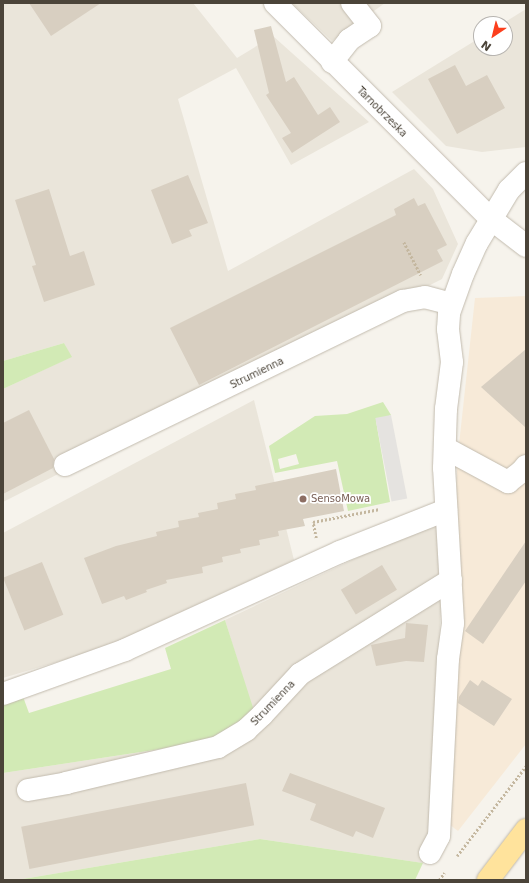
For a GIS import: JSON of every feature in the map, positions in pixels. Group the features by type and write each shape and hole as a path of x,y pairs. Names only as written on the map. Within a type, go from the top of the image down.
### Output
{"main road":[{"path":"488,880 526,830"}],"street":[{"name":"Tarnobrzeska","path":"275,3 332,62 491,219 526,246"},
{"path":"332,62 349,40 370,26 352,3"},
{"path":"430,853 440,836 448,659 453,623 446,510 445,448 446,410 452,362 448,329 451,304 477,244 491,219 509,190 526,173"},
{"name":"Strumienna","path":"65,465 404,301 425,297 451,304"},
{"path":"445,448 508,482 526,466"},
{"path":"3,694 125,650 340,552 446,510"},
{"name":"Strumienna","path":"28,790 66,783 218,748 246,730 300,674 451,580"}],"path":[{"path":"404,242 424,281"},
{"path":"315,534 313,522 381,509"},
{"path":"454,861 526,766"},
{"path":"439,880 445,871"}],"shaded area":[{"path":"3,3 193,3 237,58 273,36 369,122 291,165 236,68 178,99 228,271 414,169 433,189 458,244 442,279 3,502 3,389 71,357 64,343 3,361"},
{"path":"292,3 385,3 332,41"},
{"path":"526,9 526,147 482,152 446,146 392,92 473,42 473,56 513,56 513,17"},
{"path":"526,296 526,744 458,831 450,825 457,463 475,298"},
{"path":"254,400 294,560 101,649 3,678 3,533"},
{"path":"391,415 407,498 392,501 375,418"},
{"path":"437,520 442,578 431,835 423,863 260,839 17,880 3,880 3,773 213,741 255,717 225,620"}],"green space":[{"path":"64,343 72,357 3,389 3,361"},
{"path":"383,402 391,415 376,421 390,502 348,511 337,461 275,473 269,446 315,416 347,414","holes":["296,454 299,464 280,469 278,459"]},
{"path":"225,620 256,717 213,741 3,773 3,699 22,694 29,713 171,669 165,648"},
{"path":"260,839 423,863 415,880 17,880"}],"building":[{"path":"29,3 101,3 51,36"},
{"path":"271,26 286,82 294,77 318,115 330,107 340,122 292,153 282,138 291,133 266,95 269,93 254,30"},
{"path":"455,65 466,86 487,75 505,108 457,134 428,79"},
{"path":"188,175 208,223 189,230 192,236 172,244 151,190"},
{"path":"49,189 70,256 84,251 95,285 44,302 32,266 36,265 15,200"},
{"path":"414,198 418,206 425,203 447,245 437,250 443,261 199,385 170,328 396,215 394,209"},
{"path":"526,349 526,428 481,387"},
{"path":"29,410 54,459 53,468 3,494 3,423"},
{"path":"336,469 344,511 303,519 305,526 278,531 279,536 259,540 260,545 240,549 241,553 222,557 223,562 202,567 203,573 166,580 167,583 146,590 147,592 126,600 124,596 102,604 84,558 116,546 157,536 156,532 179,527 178,521 199,517 198,513 218,509 217,503 236,499 235,494 256,490 255,486"},
{"path":"526,541 526,581 483,644 465,631"},
{"path":"42,562 63,615 24,631 3,578"},
{"path":"382,565 397,590 356,615 341,590"},
{"path":"406,623 428,625 424,662 406,661 376,666 371,645 405,638"},
{"path":"470,680 478,686 482,680 512,699 494,726 458,703 459,697"},
{"path":"290,773 385,808 373,838 356,831 353,837 310,820 316,804 282,791"},
{"path":"246,783 254,825 29,869 21,827"}],"place":[{"name":"SensoMowa","path":"303,499"}]}
